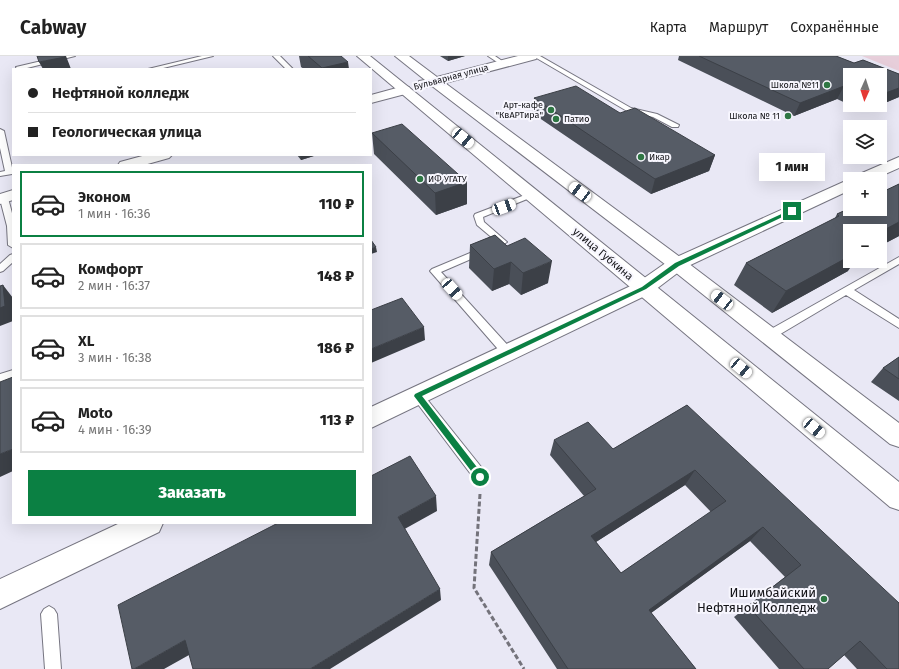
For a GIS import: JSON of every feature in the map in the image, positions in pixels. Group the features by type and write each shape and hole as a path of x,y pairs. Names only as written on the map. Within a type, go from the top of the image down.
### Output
{"main road":[{"name":"улица Губкина","path":"363,56 899,498"},
{"path":"401,56 677,264 899,437"},
{"name":"Бульварная улица","path":"372,99 532,56"},
{"path":"130,164 160,156"},
{"path":"877,172 899,162"},
{"path":"372,418 644,288 677,264 843,187"},
{"path":"0,594 147,524"}],"lane":[{"path":"20,68 72,56"},
{"path":"178,56 183,62"},
{"path":"156,68 210,56"},
{"path":"276,56 289,68"},
{"path":"490,56 502,63"},
{"path":"536,56 629,110 655,115 675,124"},
{"path":"0,131 9,172 0,174"},
{"path":"508,353 435,271 502,242 480,223 478,216 533,195"},
{"path":"6,197 12,236"},
{"path":"0,269 12,258"},
{"path":"768,336 899,260"},
{"path":"846,290 899,324"},
{"path":"0,379 12,374"},
{"path":"418,396 480,477"},
{"path":"49,614 53,669"}],"path":[{"path":"480,477 474,588 524,669"}],"shaded area":[{"path":"862,56 899,56 899,71"}],"building":[{"path":"37,56 64,56 65,57 39,62"},
{"path":"308,56 341,56 348,62 322,68"},
{"path":"699,56 836,56 854,63 863,60 884,68 843,68 843,86 800,103"},
{"path":"887,69 899,74 899,88 887,92"},
{"path":"576,86 620,113 635,108 715,155 655,179 534,98"},
{"path":"402,124 467,182 435,193 372,133"},
{"path":"899,184 899,222 887,228 887,224 843,224 843,260 786,291 746,263 839,216 837,214 843,211 843,216 887,216 887,190"},
{"path":"495,235 507,246 525,238 552,261 523,273 511,262 494,269 470,245"},
{"path":"372,241 376,247 372,249"},
{"path":"3,285 5,306 0,308 0,286"},
{"path":"402,298 424,327 372,349 372,310"},
{"path":"899,357 899,379 883,368"},
{"path":"12,377 12,449 0,454 0,382"},
{"path":"687,405 899,603 899,669 887,669 860,641 828,669 804,669 748,606 801,565 763,527 649,610 696,669 568,669 491,552 596,489 554,440 588,422 613,449","holes":["695,470 726,501 621,573 591,536"]},
{"path":"410,456 436,496 398,517 440,589 310,669 193,669 185,640 132,669 118,605 276,524 372,524 372,475"}],"place":[{"name":"Школа №11","path":"827,85"},
{"name":"Арт-кафе \"КвАРТира\"","path":"551,110"},
{"name":"Школа № 11","path":"788,116"},
{"name":"Патио","path":"556,119"},
{"name":"Икар","path":"641,157"},
{"name":"ИФ УГАТУ","path":"420,179"},
{"name":"Ишимбайский Нефтяной Колледж","path":"824,599"}],"route":[{"path":"480,477 418,396 644,288 677,264 792,211"}]}
